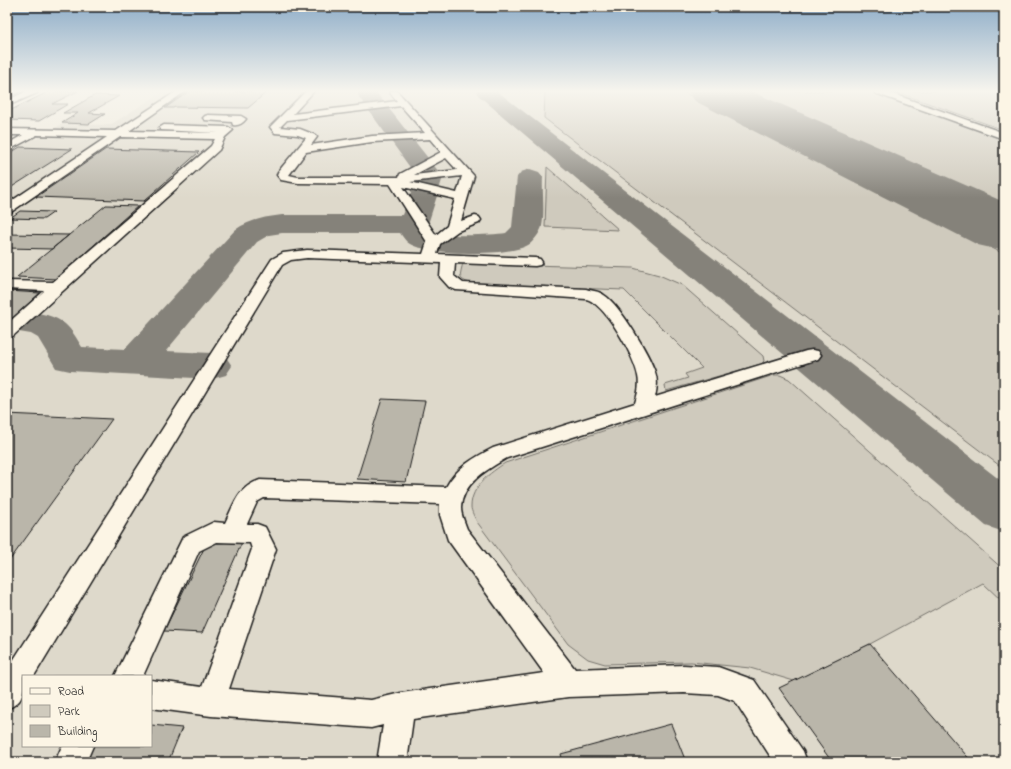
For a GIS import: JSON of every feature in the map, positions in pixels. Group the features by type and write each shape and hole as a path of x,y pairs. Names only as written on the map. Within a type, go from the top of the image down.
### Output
{"street":[{"path":"7,127 31,127 37,131"},
{"path":"7,209 129,127"},
{"path":"160,131 166,127"},
{"path":"7,333 57,286 215,148 225,133 232,127"},
{"path":"275,127 278,131 300,132 312,137 284,172 283,175 285,178 298,180 393,182 464,172"},
{"path":"372,139 393,127"},
{"path":"424,127 468,176 453,228"},
{"path":"978,127 1004,136"},
{"path":"7,148 37,131"},
{"path":"7,132 37,131 118,134 160,131 225,133"},
{"path":"302,149 372,139 432,136"},
{"path":"393,182 448,153"},
{"path":"393,182 462,198"},
{"path":"393,182 434,242 447,277 454,284 461,287 586,294 599,298 609,308 638,353 647,372 648,390 643,407"},
{"path":"434,242 453,228 475,220"},
{"path":"7,695 277,262 282,258 296,254 535,262"},
{"path":"7,285 57,286"},
{"path":"568,683 456,533 450,510 453,496 463,479 479,464 500,453 812,355"},
{"path":"231,533 249,496 260,489 453,496"},
{"path":"129,675 191,544 214,532 257,534 264,549 211,702"},
{"path":"152,694 211,702 371,714 401,707 568,683 684,679 718,681 744,690 792,762"},
{"path":"392,762 401,707"},
{"path":"70,762 78,747"}],"shaded area":[{"path":"57,127 995,127 1004,130 1004,762 7,762 7,135 15,135 12,137 36,139"}],"green space":[{"path":"556,127 752,127 1004,254 1004,469"},
{"path":"827,127 973,127 1004,138 1004,206"},
{"path":"995,127 1004,127 1004,130"},
{"path":"547,167 619,230 545,227"},
{"path":"463,263 633,268 659,275 682,285 763,356 764,361 761,364 666,391 665,385 688,378 685,374 702,368 624,290 474,284 462,280 461,272"},
{"path":"774,375 780,375 789,379 1004,570 1004,603 983,583 870,644 794,681 750,668 691,662 605,664 588,659 568,644 477,522 471,507 474,493 478,486 493,471 505,463"}],"building":[{"path":"20,147 72,149 7,190 7,155"},
{"path":"106,149 199,152 144,201 36,197"},
{"path":"106,205 138,206 56,279 17,277"},
{"path":"20,211 54,212 44,219 10,218"},
{"path":"7,234 69,235 52,249 7,248"},
{"path":"7,291 40,293 7,323"},
{"path":"382,399 425,401 406,482 357,479"},
{"path":"7,414 112,419 7,564"},
{"path":"209,538 243,540 202,633 164,631"},
{"path":"870,644 972,762 832,762 779,688"},
{"path":"671,724 686,762 563,762 561,754"},
{"path":"152,725 182,728 168,762 79,762 86,747 152,747"}],"taxiway":[{"path":"392,127 430,177 413,224"},
{"path":"529,127 1004,511"},
{"path":"413,224 415,233 422,239 441,243 485,244 517,239 522,235 527,227 530,177"},
{"path":"135,362 246,236 255,230 282,224 413,224"},
{"path":"18,322 39,325 51,330 70,359 135,362"},
{"path":"135,362 212,366"}],"runway":[{"path":"788,127 1004,229"}]}
